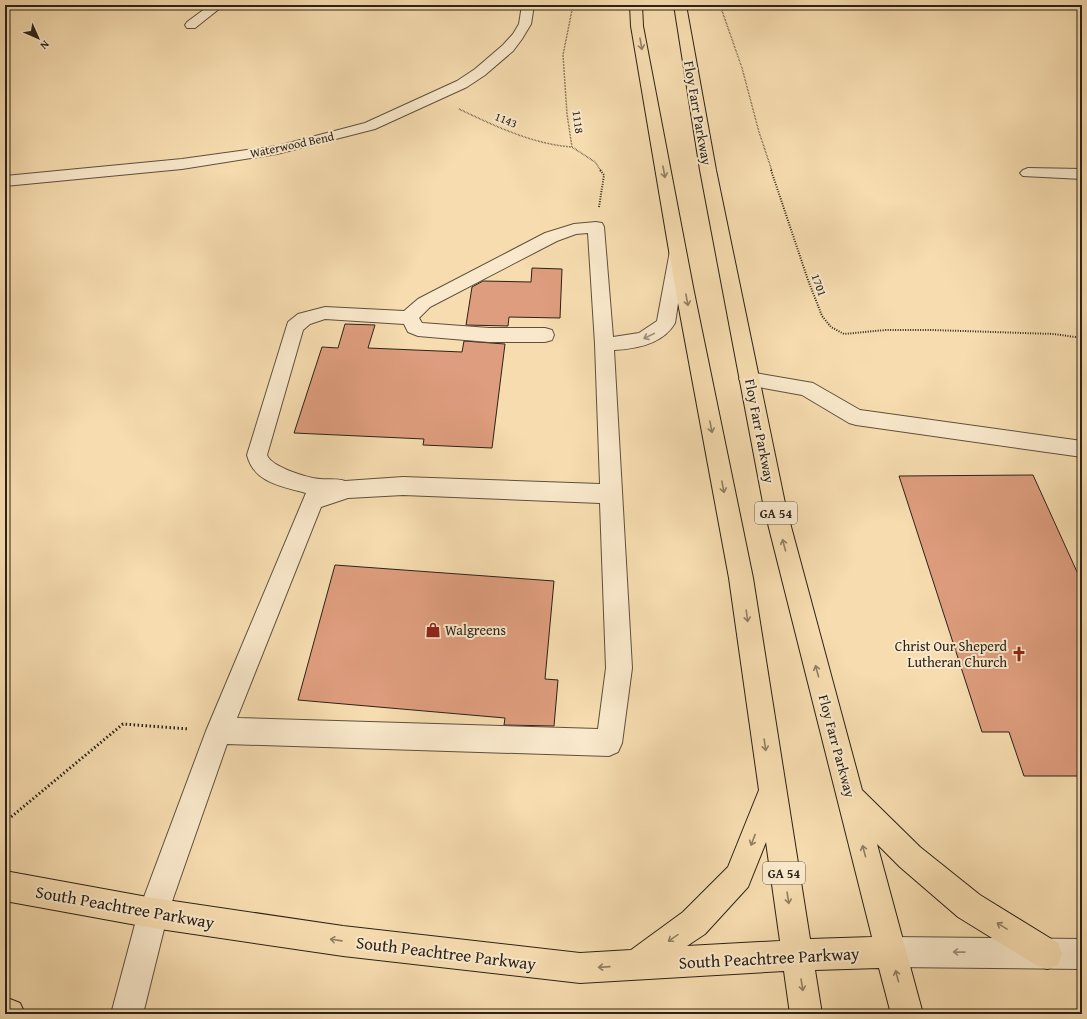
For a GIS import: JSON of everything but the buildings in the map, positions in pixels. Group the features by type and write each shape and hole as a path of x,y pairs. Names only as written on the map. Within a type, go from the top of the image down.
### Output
{"main road":[{"name":"GA 54","path":"636,5 637,26 678,251 741,578 806,1014"},
{"name":"Floy Farr Parkway","path":"680,5 708,170 775,508 907,1014"},
{"path":"635,965 694,923 738,877 772,790"},
{"path":"850,797 910,857 969,906 1048,954"},
{"name":"South Peachtree Parkway","path":"5,886 153,913 343,940 580,968 797,955 891,952"}],"street":[{"path":"191,25 218,5"},
{"name":"Waterwood Bend","path":"5,180 182,164 277,150 370,126 462,84 480,72 508,48 525,24 528,5"},
{"path":"1028,173 1082,174"},
{"path":"220,731 609,743 620,668 604,344 596,227 574,229 551,238 424,303 413,312 410,318"},
{"path":"604,344 646,339 659,331 666,323 678,251"},
{"path":"410,318 325,313 304,319 295,327 257,455 258,460 266,470 272,474 295,482 318,488 403,486 612,494"},
{"path":"410,318 415,327 418,329 488,335 545,335"},
{"path":"749,379 806,388 856,417 1082,449"},
{"path":"127,1014 153,913 220,731 313,500 348,488"},
{"path":"891,952 1082,954"}],"path":[{"name":"1118","path":"573,5 563,55 567,114 572,147 595,162 604,175 596,227"},
{"name":"1701","path":"720,5 742,68 759,132 808,280 822,316 831,326 844,334 885,330 932,330 1054,334 1082,338"},
{"name":"1143","path":"439,95 459,108 504,130 559,147 572,147"},
{"path":"5,822 123,724 220,731"}],"place":[{"name":"Walgreens","path":"433,630"},
{"name":"Christ Our Sheperd Lutheran Church","path":"1019,654"}]}
